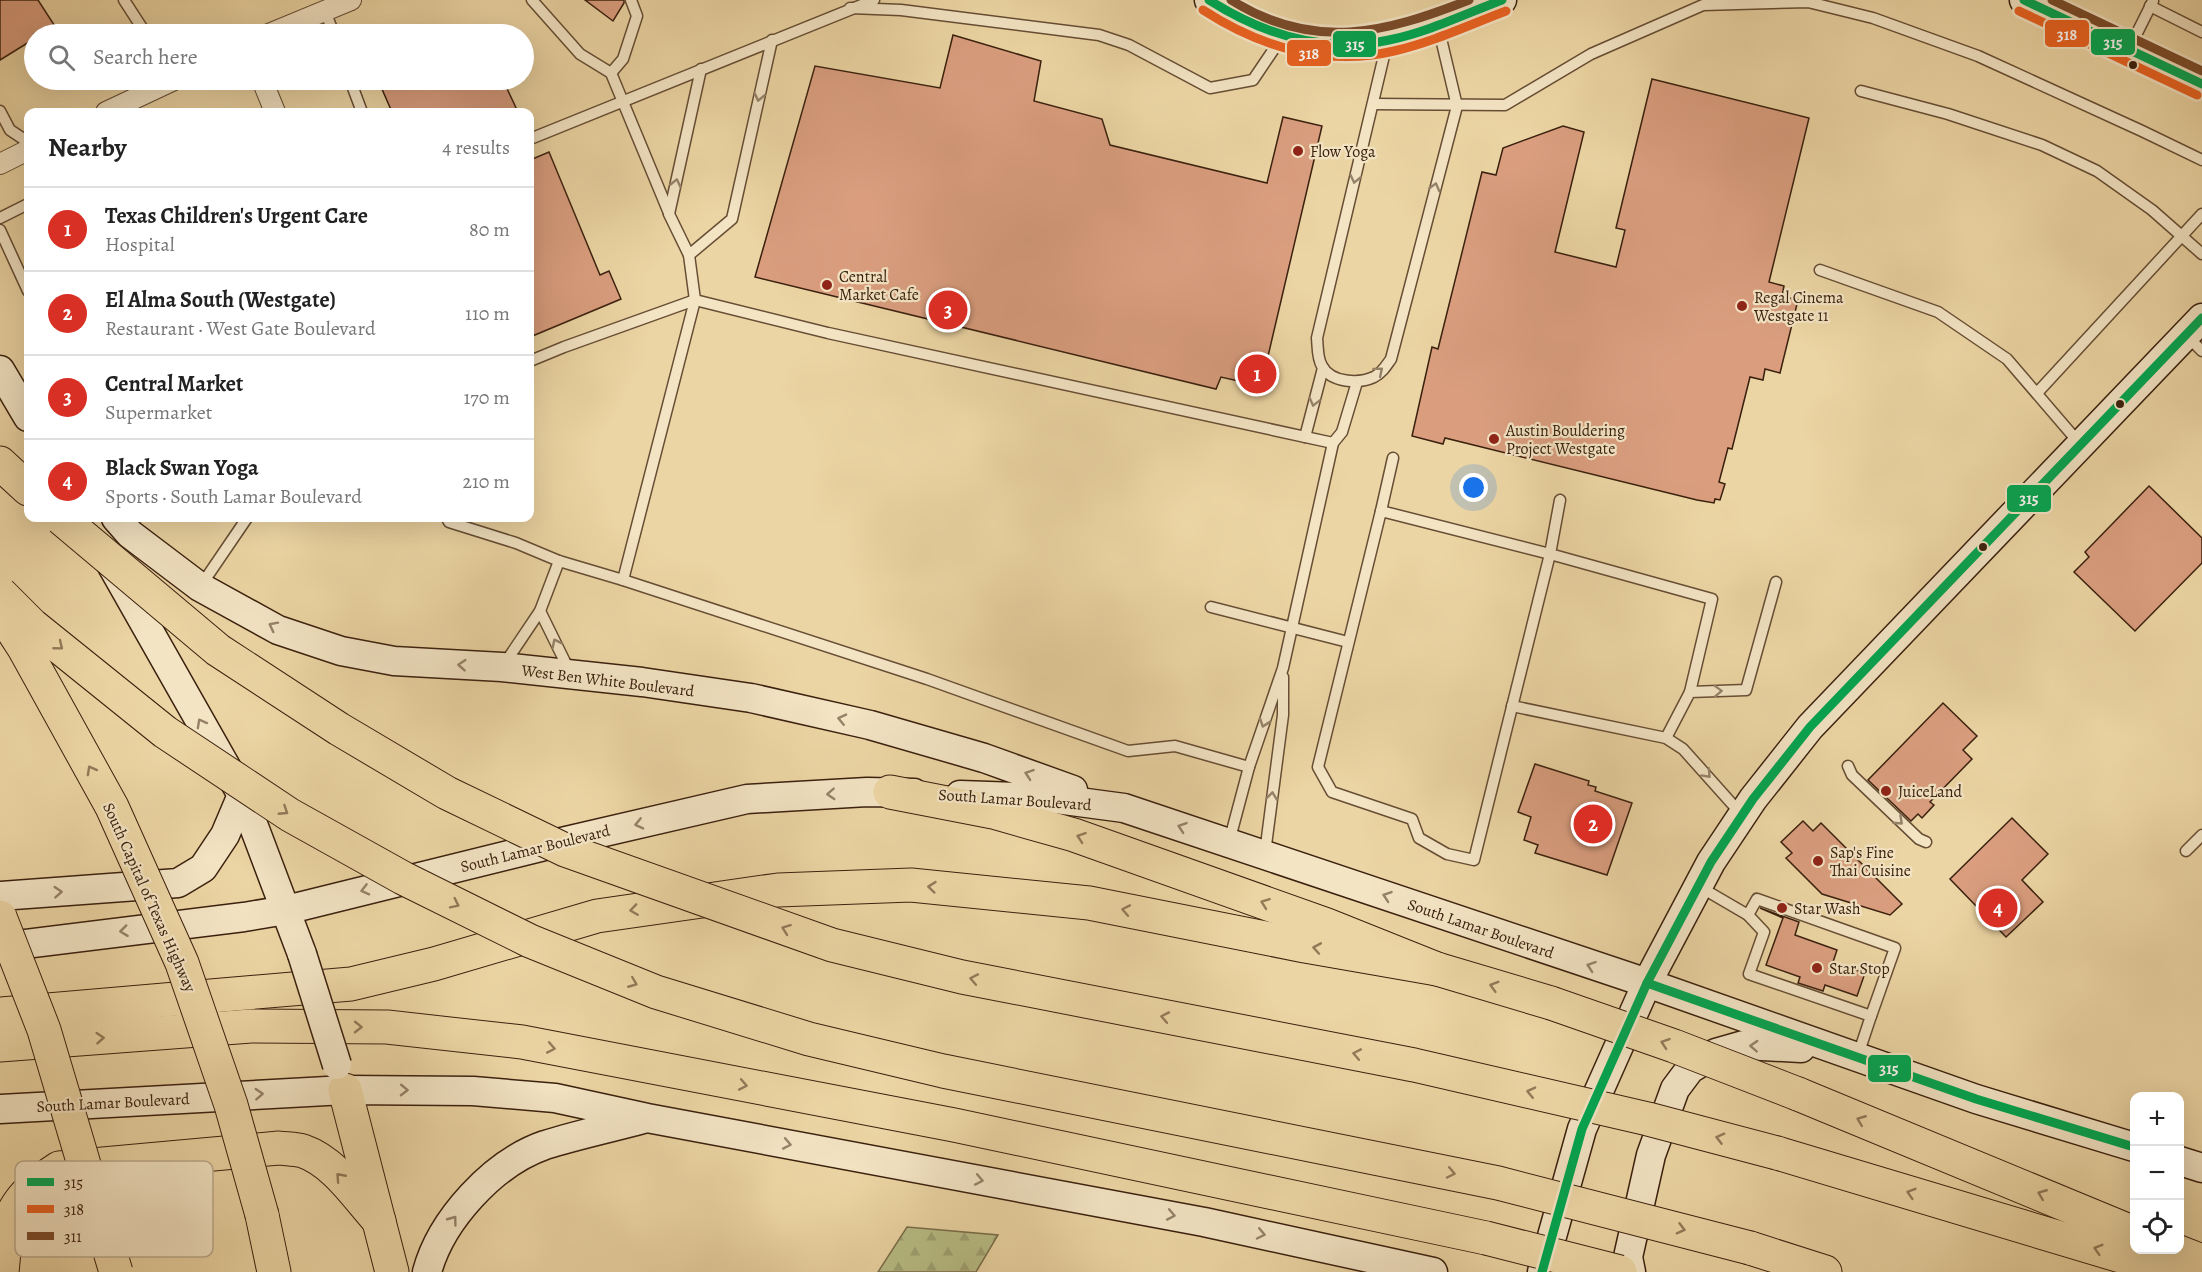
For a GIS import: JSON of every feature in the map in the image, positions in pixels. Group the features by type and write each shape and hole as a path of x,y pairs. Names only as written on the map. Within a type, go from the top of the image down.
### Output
{"highway":[{"path":"0,463 24,485"},
{"path":"66,522 218,650 339,729 447,793 565,850 832,945 962,977 1414,1065 1648,1119 1777,1153 2174,1272"},
{"path":"0,593 32,625 165,732 290,815 403,878 530,941 656,992 809,1039 931,1068 1498,1183 1750,1248 1825,1272"},
{"name":"South Capital of Texas Highway","path":"0,610 24,648 112,807 182,963 231,1106 262,1215 274,1272"},
{"path":"890,792 993,812 1074,835 1327,925 1437,969 1551,1003 1674,1046 1798,1094 2130,1231"},
{"path":"0,1014 351,984 434,964 597,916 778,890 911,885 1089,903 1305,946 1437,969"},
{"path":"0,917 44,1030 83,1161"},
{"path":"0,1045 251,1026 387,1027 522,1042 954,1125 1486,1238 1620,1272"},
{"path":"341,1077 392,1272"},
{"path":"136,1161 279,1148 303,1151 333,1170 379,1221"},
{"path":"1,1270 10,1220 15,1212"},
{"path":"2184,1254 2202,1261"},
{"path":"112,1257 116,1272"}],"main road":[{"path":"1209,0 1243,21 1282,36 1325,44 1346,45 1388,40 1502,0"},
{"path":"2024,0 2202,84"},
{"path":"1542,1272 1582,1129 1647,983 1698,885 1742,815 1810,727 2081,444 2197,335"},
{"path":"0,370 24,410"},
{"path":"87,522 242,795 302,954 341,1077"},
{"name":"West Ben White Boulevard","path":"120,522 130,534 200,587 278,630 341,651 394,661 502,667 751,698 870,725 984,758 1124,808"},
{"name":"South Lamar Boulevard","path":"0,947 286,910 556,843 747,799 890,792 1049,798 1124,808 1647,983 1976,1099 2131,1146"},
{"path":"0,896 178,883 203,868 225,835 242,795"},
{"path":"1631,1272 1628,1257 1651,1155 1675,1089 1690,1069 1716,1053 1744,1045 1845,1054"},
{"name":"South Lamar Boulevard","path":"0,1109 341,1077 555,1098 647,1118 1204,1222 1433,1272"},
{"path":"427,1272 431,1258 445,1230 462,1208 490,1179 515,1160 543,1146 647,1118"},
{"path":"2184,1162 2202,1168"}],"street":[{"path":"293,24 351,0"},
{"path":"114,108 153,90"},
{"path":"266,90 273,108"},
{"path":"0,164 24,152"}],"lane":[{"path":"124,0 140,24"},
{"path":"532,0 580,54 611,73 669,214 689,255 695,300 623,580"},
{"path":"611,73 623,58 637,16 631,0"},
{"path":"534,137 874,0"},
{"path":"1373,104 1505,105 1591,54 1703,5 1808,2 1873,18 1978,56 2142,130 2202,160"},
{"path":"2129,49 2152,3 2202,32"},
{"path":"850,8 901,10 1099,35 1129,45 1210,88 1253,80 1282,36"},
{"path":"325,11 330,24"},
{"path":"1388,40 1317,338 1318,354 1323,368 1335,378 1358,382 1383,371 1390,359 1456,106 1437,24"},
{"path":"689,255 732,219 772,40"},
{"path":"669,214 701,69"},
{"path":"354,90 360,108"},
{"path":"1861,91 1948,114 2042,146 2097,171 2152,210 2202,254"},
{"path":"0,111 10,130 24,139"},
{"path":"0,218 24,206"},
{"path":"2037,393 2202,214"},
{"path":"0,230 24,282"},
{"path":"1820,270 1938,312 2007,359 2081,444"},
{"path":"534,359 564,346 695,300 828,333 1333,443"},
{"path":"1305,437 1323,368"},
{"path":"1229,843 1249,767 1283,668 1333,443 1342,432 1358,382"},
{"path":"1393,458 1318,767 1332,792 1412,819 1419,838 1447,854 1474,860 1550,554 1560,500"},
{"path":"1381,511 1550,554 1712,599 1690,692 1666,738"},
{"path":"200,587 244,522"},
{"path":"454,522 516,543 559,561 927,679 1128,752 1174,746 1249,767"},
{"path":"502,667 540,611 559,561"},
{"path":"1690,692 1746,690 1776,582"},
{"path":"1211,607 1348,642"},
{"path":"540,611 572,675"},
{"path":"1265,854 1283,715 1283,668"},
{"path":"1512,706 1666,738 1683,749 1742,815"},
{"path":"1848,766 1851,775 1919,839 1926,842"},
{"path":"2186,851 2202,835"},
{"path":"1698,885 1748,915 1764,932 1749,974 1871,1016"},
{"path":"1748,915 1757,898 1895,948 1871,1016 1845,1054"}],"green space":[{"path":"907,1227 998,1235 976,1272 878,1272"}],"building":[{"path":"0,0 38,0 54,24 24,24 24,45 0,60"},
{"path":"585,0 624,0 624,3 613,21"},
{"path":"953,35 1041,61 1034,101 1102,119 1110,145 1267,183 1283,117 1322,126 1261,386 1221,377 1216,389 755,277 815,66 940,88"},
{"path":"1652,79 1809,118 1769,282 1784,286 1782,296 1798,300 1780,373 1765,369 1763,380 1750,377 1732,449 1728,448 1719,482 1725,484 1720,500 1715,499 1714,503 1697,500 1445,438 1443,444 1412,436 1432,347 1438,349 1482,172 1496,175 1503,148 1563,126 1584,132 1555,252 1616,267 1625,230 1616,228"},
{"path":"382,90 508,90 516,108 390,108"},
{"path":"549,152 600,275 609,271 621,299 534,335 534,158"},
{"path":"2149,486 2202,538 2202,563 2135,631 2074,572 2089,557 2085,552"},
{"path":"1943,703 1977,736 1963,750 1972,759 1930,802 1934,805 1922,818 1918,814 1911,821 1868,780"},
{"path":"1535,764 1589,781 1588,785 1596,787 1595,791 1632,803 1607,875 1535,853 1538,845 1524,840 1531,817 1518,812"},
{"path":"2012,818 2048,854 2022,880 2043,902 2006,937 1950,879"},
{"path":"1803,821 1813,831 1821,823 1902,904 1890,915 1822,894 1786,858 1792,853 1781,842"},
{"path":"1760,908 1799,922 1795,935 1837,950 1833,962 1865,973 1857,996 1825,985 1823,991 1798,983 1800,977 1766,965 1783,918"}],"transit line":[{"name":"315","path":"1209,0 1273,32 1318,43 1341,45 1365,44 1404,37 1502,0"},
{"name":"311","path":"1231,0 1262,16 1291,27 1321,32 1350,32 1379,28 1438,12 1469,0"},
{"name":"315","path":"2024,0 2202,84"},
{"name":"311","path":"2052,0 2202,71"},
{"name":"318","path":"1203,10 1247,34 1271,43 1319,55 1343,57 1394,51 1437,38 1506,11"},
{"name":"318","path":"2019,11 2197,95"},
{"name":"315","path":"1542,1272 1582,1129 1647,983 1711,862 1753,799 1810,727 2202,318"},
{"name":"315","path":"1647,983 1976,1099 2131,1146"}],"place":[{"name":"Flow Yoga","path":"1298,151"},
{"name":"Central Market Cafe","path":"827,285"},
{"name":"Regal Cinema Westgate 11","path":"1742,306"},
{"name":"Central Market","path":"948,310"},
{"name":"Texas Children's Urgent Care","path":"1257,374"},
{"name":"Austin Bouldering Project Westgate","path":"1494,439"},
{"name":"JuiceLand","path":"1886,791"},
{"name":"El Alma South (Westgate)","path":"1593,824"},
{"name":"Sap's Fine Thai Cuisine","path":"1818,861"},
{"name":"Star Wash","path":"1782,908"},
{"name":"Black Swan Yoga","path":"1998,908"},
{"name":"Star Stop","path":"1817,968"}]}
